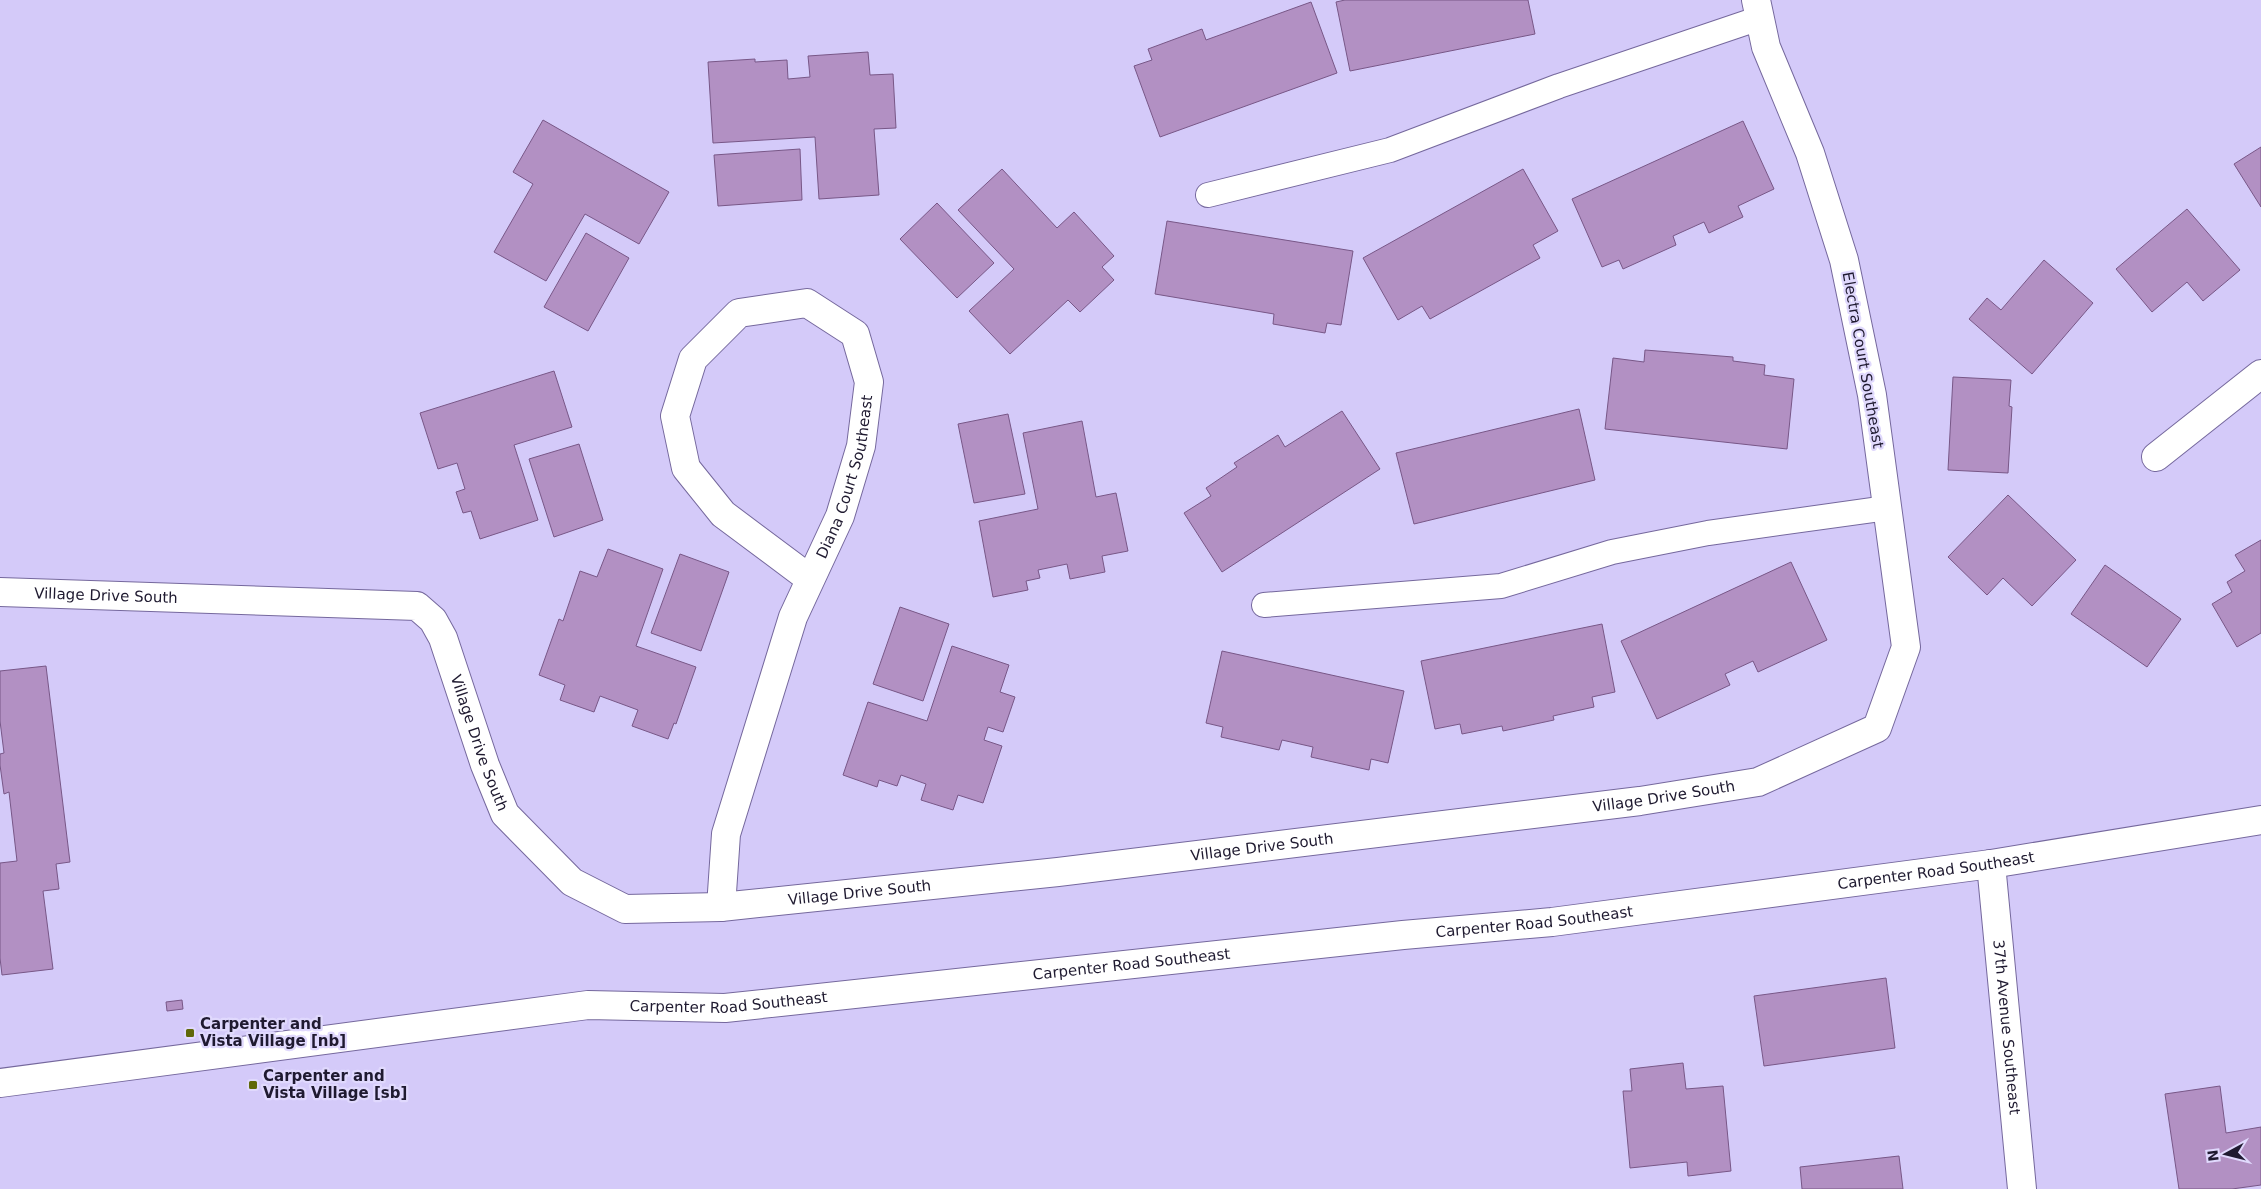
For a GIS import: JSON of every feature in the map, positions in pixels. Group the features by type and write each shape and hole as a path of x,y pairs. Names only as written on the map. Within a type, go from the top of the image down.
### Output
{"street":[{"name":"Electra Court Southeast","path":"1758,9 1766,47 1810,153 1844,260 1872,395 1906,647 1876,728"},
{"name":"Diana Court Southeast","path":"721,908 726,834 793,618 840,516 861,446 869,382 855,334 807,304 739,313 692,359 675,416 686,468 723,514 810,579"},
{"path":"2156,456 2261,374"},
{"name":"Village Drive South","path":"0,592 417,606 433,620 443,638 485,766 505,814 572,882 625,908 721,908 1058,872 1640,801 1758,782 1876,728"},
{"name":"Carpenter Road Southeast","path":"0,1083 588,1005 725,1008 1403,935 1552,922 1992,864 2261,820"},
{"name":"37th Avenue Southeast","path":"1992,864 2022,1189"}],"lane":[{"path":"1208,195 1390,150 1758,9"},
{"path":"1264,605 1501,586 1612,552 1699,535 1887,508"}],"building":[{"path":"1345,0 1528,0 1535,34 1350,71 1336,2"},
{"path":"1311,2 1337,73 1160,137 1134,66 1152,60 1148,49 1202,29 1206,40"},
{"path":"868,52 870,75 893,74 896,128 874,129 879,195 819,199 815,137 713,143 708,62 755,59 755,62 787,60 788,79 810,77 808,56"},
{"path":"543,120 669,192 639,244 585,214 546,281 494,252 533,184 513,172"},
{"path":"1743,121 1774,189 1738,206 1743,217 1709,233 1704,222 1673,236 1676,245 1623,269 1619,260 1602,267 1572,199"},
{"path":"2261,147 2261,207 2234,164"},
{"path":"800,149 802,200 718,206 714,155"},
{"path":"1002,169 1057,228 1074,212 1114,256 1102,267 1114,280 1080,312 1068,300 1010,354 969,311 1014,269 958,210"},
{"path":"1523,169 1558,231 1533,245 1540,258 1430,319 1422,306 1398,320 1363,258"},
{"path":"937,203 994,263 957,298 900,239"},
{"path":"2187,209 2240,270 2203,301 2187,282 2152,312 2116,269"},
{"path":"1167,221 1353,251 1341,325 1327,323 1325,333 1273,324 1274,314 1155,294"},
{"path":"586,233 629,258 588,331 544,307"},
{"path":"2044,260 2093,303 2032,374 1969,319 1987,298 2001,310"},
{"path":"1645,350 1733,357 1733,361 1765,365 1764,375 1794,379 1787,449 1605,429 1613,358 1644,362"},
{"path":"554,371 572,427 514,445 538,520 480,539 471,511 463,513 456,492 465,489 457,463 438,469 420,413"},
{"path":"1953,377 2011,380 2009,406 2012,407 2008,473 1948,470"},
{"path":"1579,409 1595,480 1414,524 1396,453"},
{"path":"1342,411 1380,469 1222,572 1184,513 1211,496 1206,488 1237,467 1234,463 1278,435 1285,447"},
{"path":"1008,414 1025,494 974,503 958,424"},
{"path":"1082,421 1096,497 1116,493 1128,551 1102,556 1105,572 1070,579 1067,564 1038,570 1040,578 1026,581 1028,590 993,597 979,521 1038,509 1023,433"},
{"path":"579,444 603,520 554,537 529,459"},
{"path":"2008,495 2076,560 2032,606 2003,578 1987,595 1948,557"},
{"path":"2261,540 2261,633 2237,647 2212,604 2232,592 2227,582 2245,571 2235,555"},
{"path":"608,549 663,569 636,646 696,667 676,724 674,723 668,739 632,726 638,710 600,696 594,712 560,700 565,685 539,675 559,619 563,621 580,571 597,577"},
{"path":"680,554 729,572 701,651 651,633"},
{"path":"1791,562 1827,640 1758,672 1753,661 1725,674 1730,685 1657,719 1621,641"},
{"path":"2105,565 2181,619 2147,667 2071,614"},
{"path":"900,607 949,624 923,701 873,684"},
{"path":"1602,624 1615,692 1592,697 1594,707 1553,716 1554,720 1503,731 1502,726 1462,734 1460,724 1435,729 1421,661"},
{"path":"952,646 1009,665 1000,692 1015,697 1003,732 988,727 984,740 1002,746 983,803 958,795 953,810 921,800 926,784 901,775 897,786 879,780 877,787 843,775 868,702 927,721"},
{"path":"1222,651 1404,691 1388,763 1371,759 1369,770 1311,757 1313,747 1282,740 1279,750 1221,737 1223,727 1206,723"},
{"path":"46,666 70,862 56,864 59,889 43,891 53,969 2,975 0,958 0,863 17,861 9,792 4,794 0,765 0,754 4,753 0,721 0,671"},
{"path":"1886,978 1895,1048 1764,1066 1754,996"},
{"path":"182,1000 183,1009 167,1011 166,1002"},
{"path":"1683,1063 1686,1089 1723,1086 1731,1171 1688,1176 1687,1162 1630,1168 1623,1091 1632,1091 1630,1069"},
{"path":"2220,1086 2226,1133 2261,1127 2261,1185 2232,1189 2179,1189 2165,1094"},
{"path":"1899,1156 1903,1189 1802,1189 1800,1167"}],"place":[{"name":"Carpenter and Vista Village [nb]","path":"190,1033"},
{"name":"Carpenter and Vista Village [sb]","path":"253,1085"}]}
